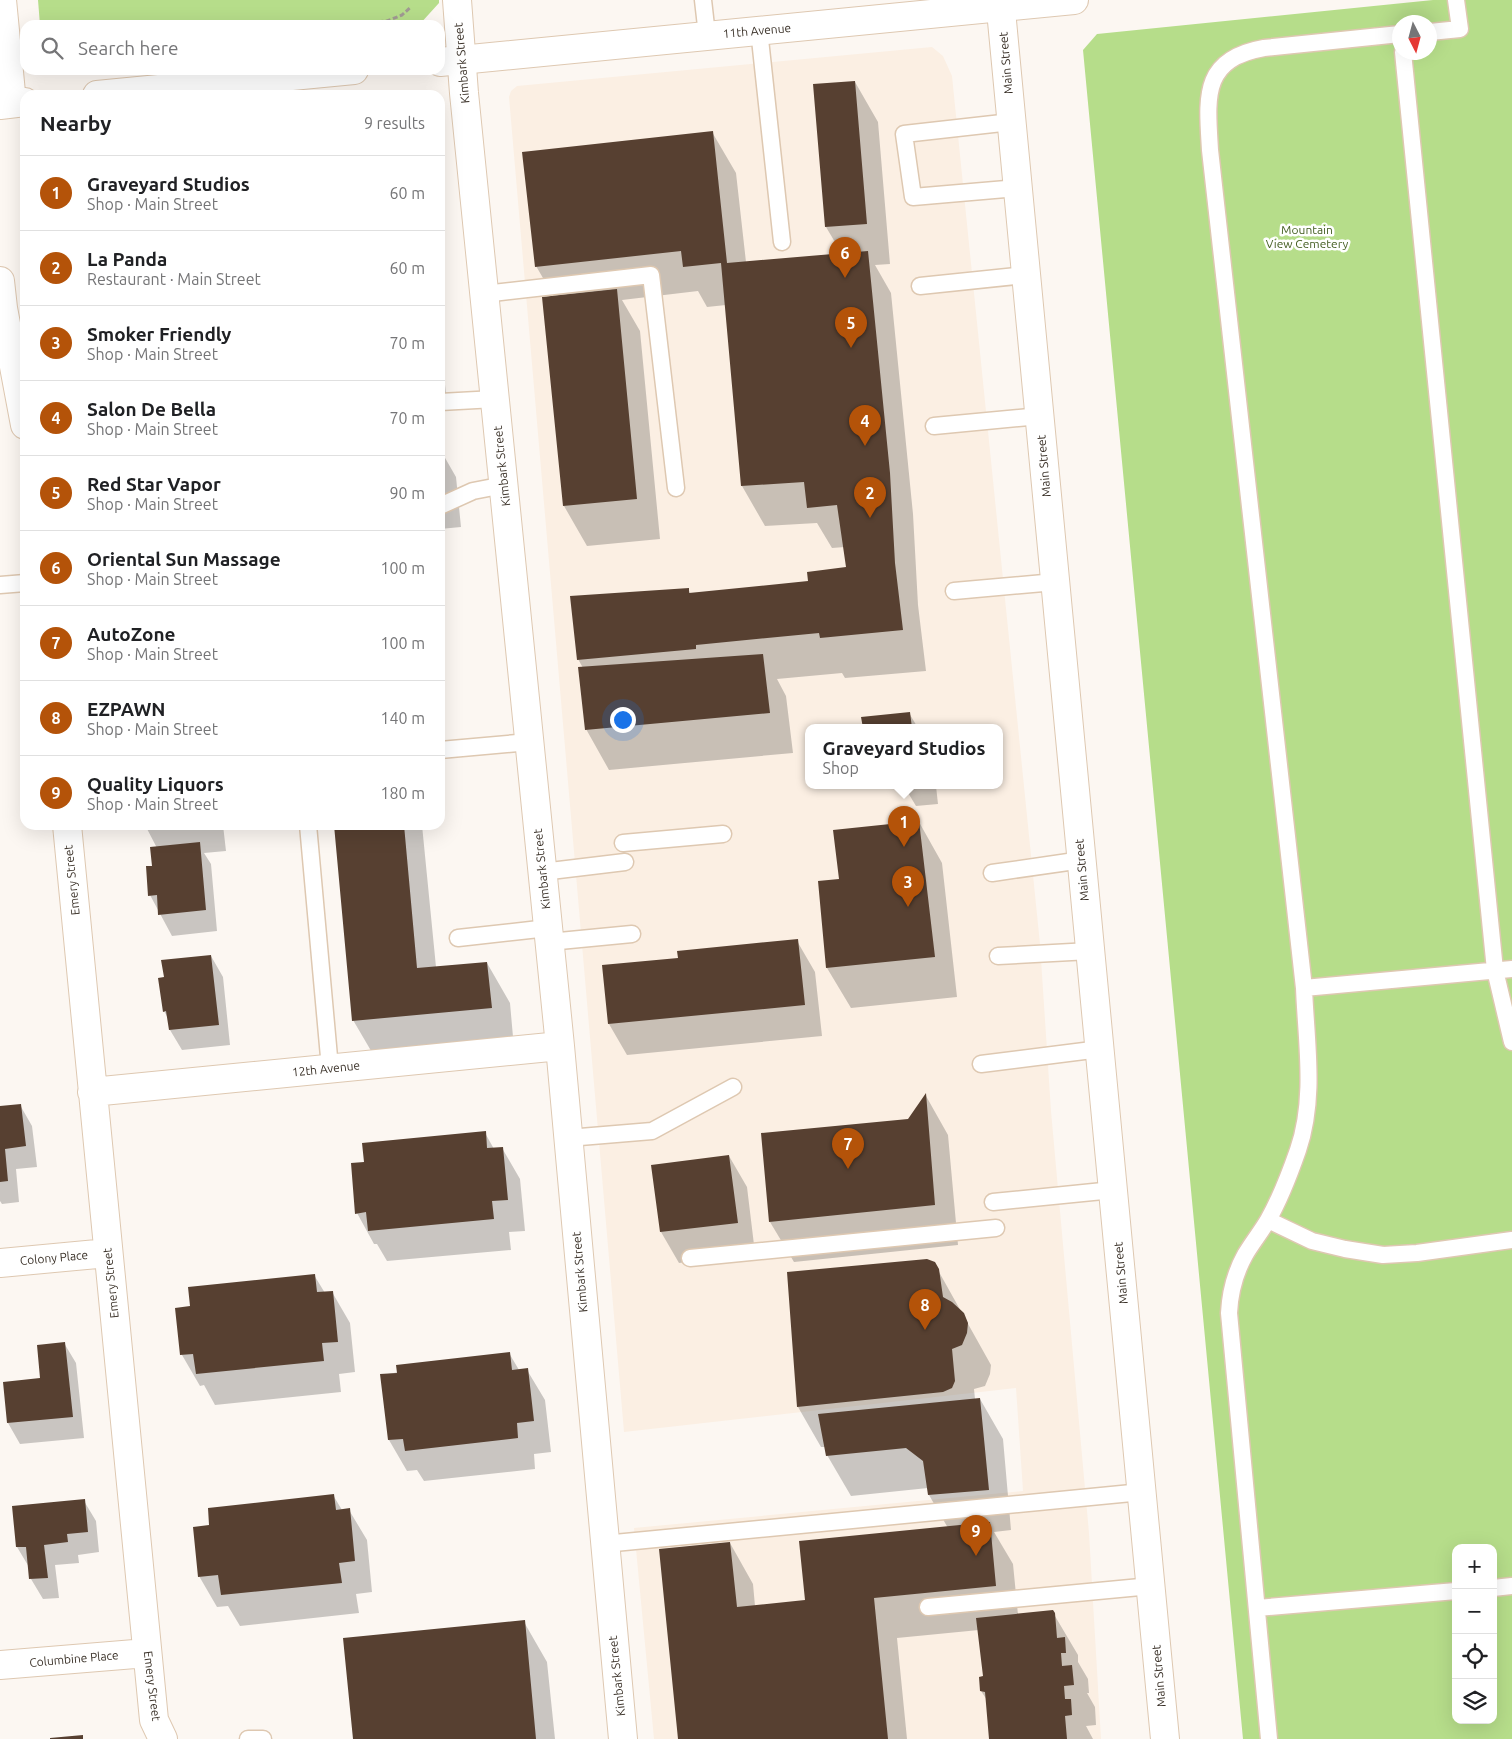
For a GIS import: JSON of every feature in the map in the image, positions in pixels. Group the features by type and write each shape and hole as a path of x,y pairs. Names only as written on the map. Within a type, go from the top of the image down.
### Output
{"main road":[{"path":"2,0 12,103"},
{"name":"Kimbark Street","path":"457,0 450,60 484,294 504,485 560,1046 623,1739"},
{"name":"11th Avenue","path":"450,60 1001,4 1074,0"},
{"name":"Main Street","path":"1001,4 1165,1739"},
{"path":"148,90 303,75"},
{"path":"0,281 3,308 20,399"},
{"name":"Emery Street","path":"66,830 154,1720 163,1739"},
{"name":"12th Avenue","path":"92,1092 560,1046"},
{"name":"Colony Place","path":"0,1263 108,1253"},
{"name":"Columbine Place","path":"0,1665 147,1653"}],"lane":[{"path":"703,0 707,35"},
{"path":"1437,31 1460,29 1456,0"},
{"path":"759,30 782,242"},
{"path":"1269,1739 1229,1313 1232,1288 1238,1271 1245,1256 1268,1220 1298,1150 1306,1118 1308,1089 1304,988 1212,169 1208,101 1212,83 1218,72 1232,59 1250,51 1392,35"},
{"path":"1404,60 1495,970 1512,1042"},
{"path":"1011,122 904,134 913,198 1018,188"},
{"path":"484,294 651,275 676,488"},
{"path":"920,286 1026,275"},
{"path":"445,402 494,399"},
{"path":"934,426 1040,416"},
{"path":"445,504 473,491 504,485"},
{"path":"954,591 1055,582"},
{"path":"0,585 20,583"},
{"path":"445,750 529,742"},
{"path":"308,830 330,1068"},
{"path":"623,843 723,834"},
{"path":"992,873 1082,860"},
{"path":"542,872 625,862"},
{"path":"458,938 632,934"},
{"path":"998,956 1090,951"},
{"path":"1304,988 1512,969"},
{"path":"981,1064 1100,1050"},
{"path":"568,1138 652,1131 733,1087"},
{"path":"994,1202 1113,1190"},
{"path":"1268,1220 1312,1241 1345,1249 1383,1254 1417,1253 1512,1240"},
{"path":"690,1258 996,1228"},
{"path":"604,1544 1142,1492"},
{"path":"928,1608 1151,1586"},
{"path":"1497,1588 1512,1586"},
{"path":"1257,1608 1452,1591"},
{"path":"248,1739 263,1739"}],"path":[{"path":"390,20 402,15 411,6"}],"shaded area":[{"path":"932,47 943,56 952,76 1040,944 1051,1111 1089,1533 1101,1739 654,1739 634,1528 1023,1491 1016,1388 624,1432 509,97 511,91 517,86"}],"green space":[{"path":"38,0 439,0 439,3 424,20 40,20"},
{"name":"Mountain View Cemetery","path":"1433,0 1512,0 1512,1739 1243,1739 1083,50 1097,34"}],"building":[{"path":"855,81 867,224 825,227 813,84"},
{"path":"713,131 727,263 868,251 890,473 895,563 903,630 820,638 819,633 696,645 696,649 577,660 570,596 689,588 689,593 808,581 807,572 846,567 837,505 807,508 804,482 741,486 721,263 683,267 681,251 535,267 522,152"},
{"path":"617,289 637,499 563,506 542,297"},
{"path":"763,654 770,713 585,730 578,667"},
{"path":"910,712 912,724 862,724 861,717"},
{"path":"919,821 935,957 826,968 818,881 839,879 833,830"},
{"path":"334,830 404,830 417,968 487,962 492,1008 352,1021"},
{"path":"200,842 206,910 158,915 157,895 148,896 146,866 152,866 150,847"},
{"path":"798,939 805,1005 608,1024 602,965 678,958 677,951"},
{"path":"211,955 219,1025 169,1030 166,1011 163,1012 158,978 164,977 161,960"},
{"path":"926,1093 935,1205 769,1222 761,1133 908,1119"},
{"path":"21,1104 26,1146 5,1149 8,1181 0,1182 0,1106"},
{"path":"486,1131 487,1148 503,1147 508,1200 492,1201 494,1219 368,1231 366,1212 355,1214 351,1163 364,1162 362,1143"},
{"path":"729,1155 738,1223 660,1232 651,1165"},
{"path":"927,1259 935,1262 939,1269 943,1297 964,1313 968,1323 967,1333 962,1345 952,1349 955,1381 952,1388 943,1392 797,1407 787,1272"},
{"path":"315,1274 317,1292 333,1291 338,1342 322,1343 324,1361 196,1374 193,1354 180,1355 175,1308 190,1306 188,1287"},
{"path":"65,1342 73,1417 7,1423 3,1382 40,1378 37,1345"},
{"path":"510,1352 512,1370 528,1368 534,1421 517,1423 518,1438 405,1451 403,1439 388,1440 380,1374 397,1373 396,1365"},
{"path":"980,1398 989,1490 928,1495 923,1461 906,1448 826,1456 818,1414"},
{"path":"334,1494 336,1510 350,1508 355,1561 339,1563 342,1583 221,1595 218,1575 198,1577 193,1527 209,1525 208,1508"},
{"path":"85,1499 88,1532 67,1534 68,1542 44,1545 48,1578 29,1579 26,1547 16,1547 12,1506"},
{"path":"990,1522 996,1586 874,1598 888,1739 678,1739 659,1549 730,1542 737,1607 805,1600 799,1541"},
{"path":"1053,1610 1055,1613 1057,1638 1065,1637 1066,1653 1061,1653 1062,1666 1072,1665 1074,1685 1064,1686 1065,1699 1071,1699 1072,1715 1065,1716 1067,1739 989,1739 985,1692 980,1691 979,1677 983,1676 976,1618"},
{"path":"525,1620 536,1739 353,1739 343,1638"},
{"path":"83,1735 83,1739 50,1739 50,1738"}],"place":[{"name":"Oriental Sun Massage","path":"845,278"},
{"name":"Red Star Vapor","path":"851,348"},
{"name":"Salon De Bella","path":"865,446"},
{"name":"La Panda","path":"870,518"},
{"name":"Graveyard Studios","path":"904,847"},
{"name":"Smoker Friendly","path":"908,907"},
{"name":"AutoZone","path":"848,1169"},
{"name":"EZPAWN","path":"925,1330"},
{"name":"Quality Liquors","path":"976,1556"}]}
